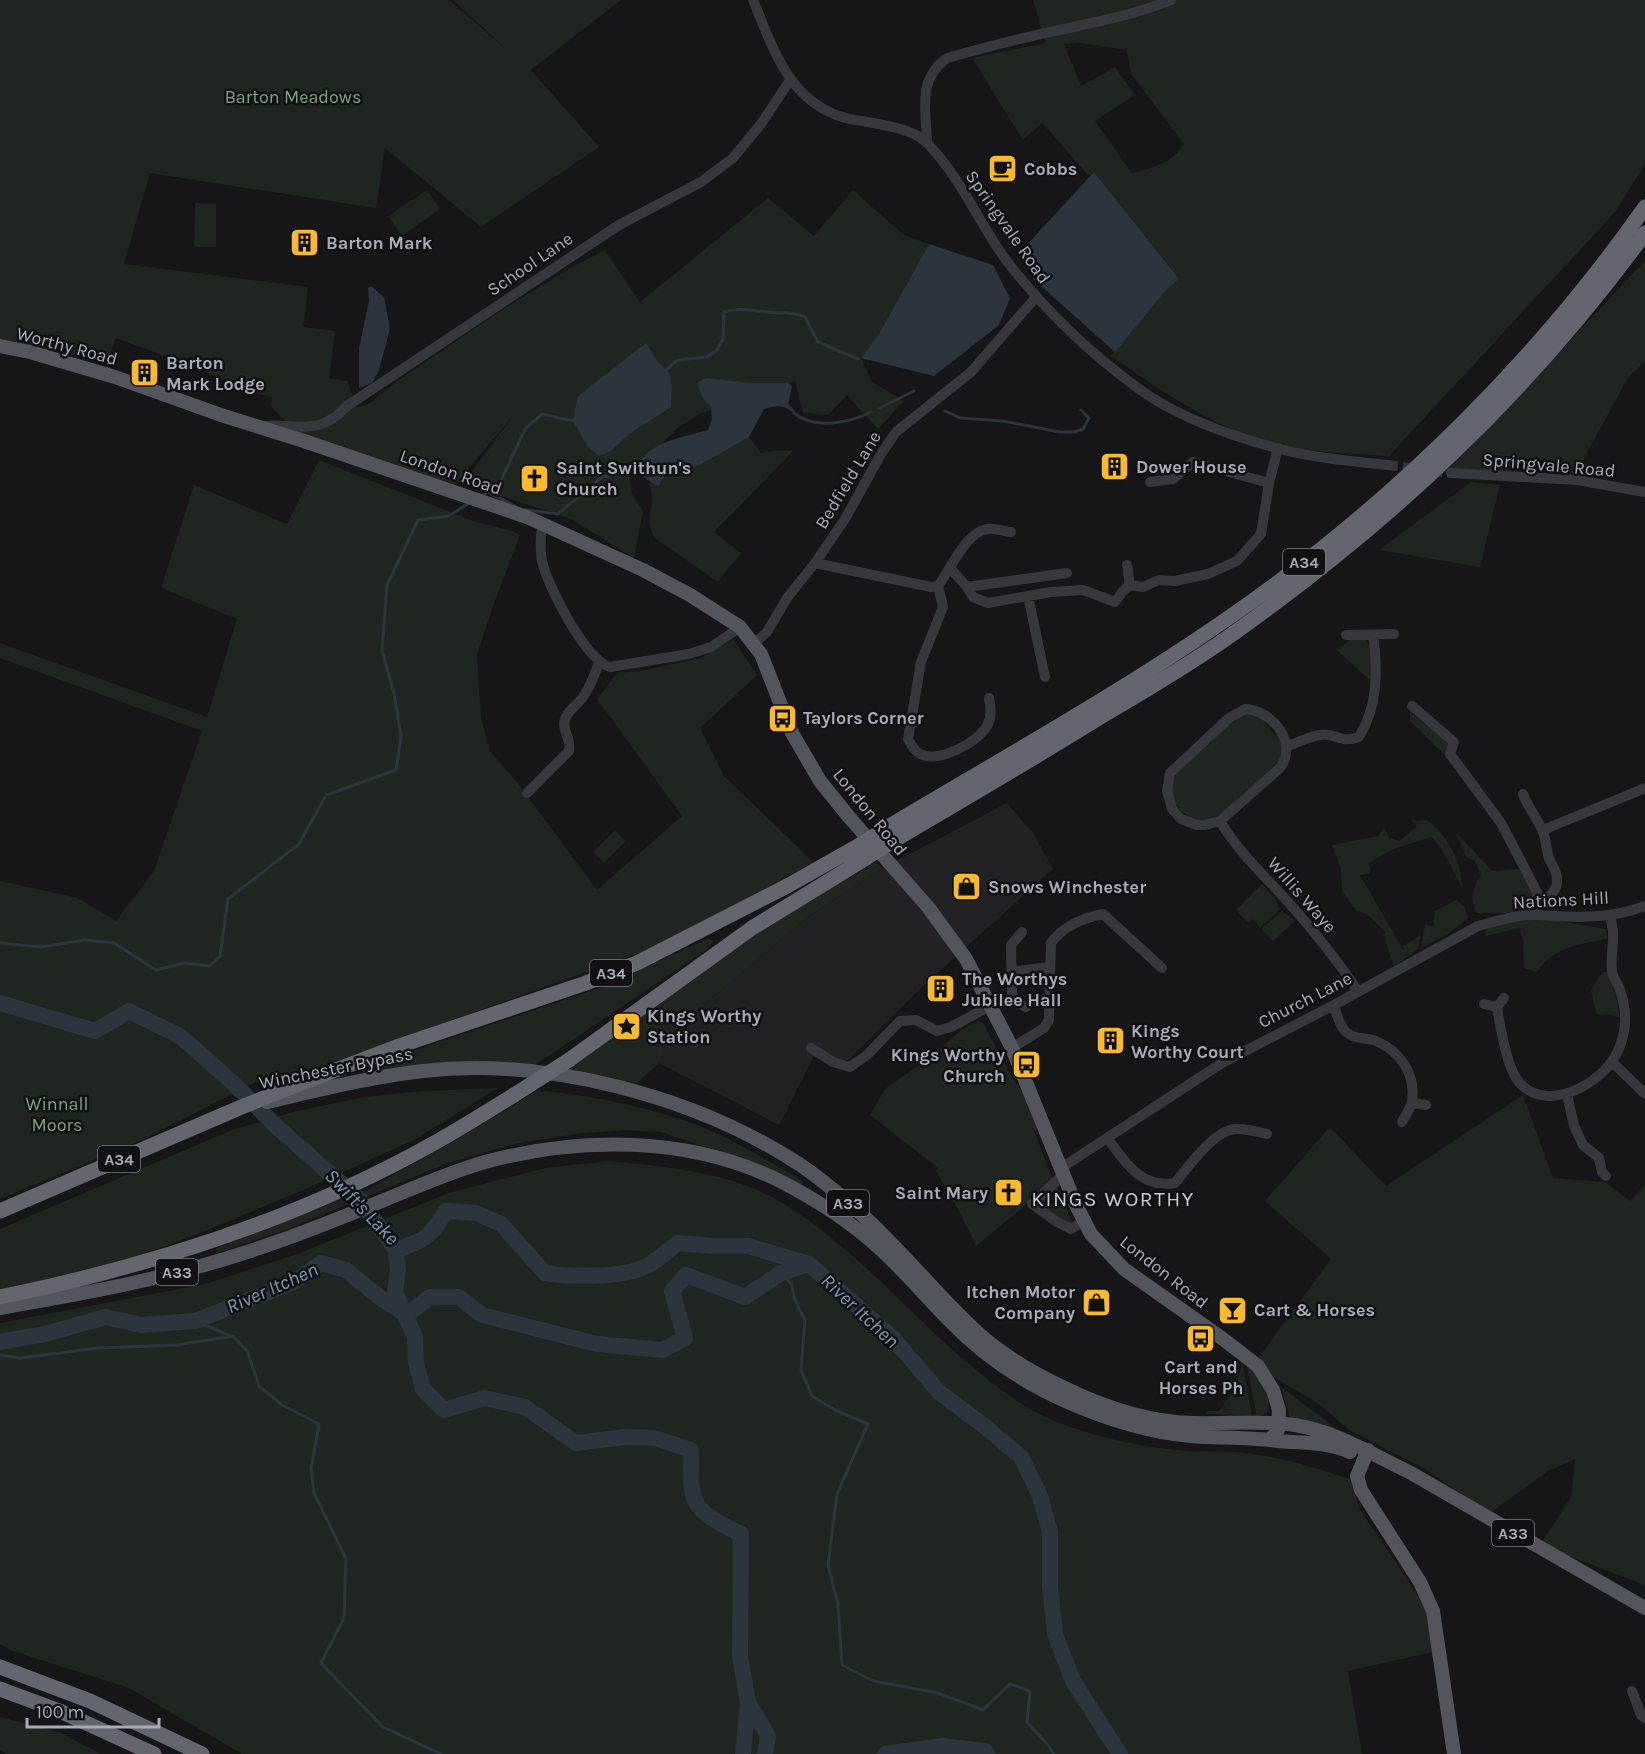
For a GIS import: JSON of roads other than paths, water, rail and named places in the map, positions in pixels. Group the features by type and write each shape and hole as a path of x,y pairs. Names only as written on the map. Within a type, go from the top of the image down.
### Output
{"highway":[{"name":"A34","path":"0,1298 87,1279 178,1253 227,1237 325,1198 436,1142 569,1060 862,852 1171,657 1252,602 1337,537 1409,474 1500,384 1620,244 1645,207"},
{"name":"A34","path":"893,832 1176,672 1227,638 1334,558 1397,506 1465,443 1584,313 1645,233"},
{"name":"A34","path":"303,1089 399,1046 637,963 789,885 862,852"},
{"name":"Winchester Bypass","path":"0,1210 239,1108 303,1089"},
{"path":"0,1667 90,1701 202,1754"},
{"path":"0,1689 62,1712 154,1754"}],"main road":[{"name":"Worthy Road","path":"0,346 115,377 260,427"},
{"name":"London Road","path":"260,427 450,490 543,524 643,570 690,595 740,627 761,654 792,733 820,781 950,936 966,959 1012,1048 1062,1172 1091,1234 1124,1269 1258,1366 1273,1390 1279,1423"},
{"name":"Winchester Bypass","path":"303,1089 426,1071 493,1069 551,1073 583,1079 629,1089 680,1106 726,1125 803,1167 860,1213 979,1334 1023,1366 1055,1383 1128,1412 1157,1418 1188,1423 1279,1423"},
{"name":"A33","path":"0,1308 158,1277 207,1264 292,1237 473,1166 538,1150 632,1144 657,1146 706,1155 738,1164 776,1179 815,1200 879,1247 978,1348 1012,1372 1046,1391 1094,1412 1139,1426 1186,1436 1314,1442 1381,1459 1412,1473 1645,1608"},
{"path":"1270,1440 1278,1430 1279,1423"},
{"path":"1279,1423 1290,1432 1314,1442"},
{"name":"A33","path":"1279,1423 1322,1431 1366,1454"},
{"path":"1366,1454 1358,1476 1360,1490 1420,1582 1433,1611 1454,1754"}],"street":[{"path":"753,0 781,66 790,80 814,103 841,117 899,128 927,142"},
{"path":"927,142 924,96 927,82 940,63 947,58 1094,23 1172,0"},
{"name":"School Lane","path":"260,427 322,425 337,417 347,406 619,225 701,182 733,158 761,124 790,80"},
{"name":"Springvale Road","path":"927,142 970,201 1009,264 1036,297 1088,347 1140,390 1205,423 1278,448 1316,456 1388,465"},
{"name":"Bedfield Lane","path":"754,643 767,632 787,598 815,563 845,519 881,454 896,432 971,372 1036,297"},
{"path":"951,569 967,586 973,597 988,603 1051,592 1083,590 1115,602 1131,585 1143,587 1159,580 1175,581 1208,574 1237,561 1261,534 1269,483 1278,448"},
{"path":"1150,482 1173,479 1193,462 1269,483"},
{"name":"Springvale Road","path":"1451,473 1576,480 1645,492"},
{"path":"543,524 542,562 552,588 580,639 599,663 610,667 689,654 711,646 740,627"},
{"path":"815,563 931,587 938,586 964,546 973,537 986,529 1011,532"},
{"path":"1127,565 1131,585"},
{"path":"967,586 1067,573"},
{"path":"938,586 943,607 921,662 908,739 915,750 921,754 930,756 950,754 974,740 986,728 991,711 989,698"},
{"path":"1028,596 1046,677"},
{"path":"1346,634 1394,634"},
{"path":"1287,746 1320,735 1329,735 1344,741 1359,737 1374,699 1377,673 1373,635"},
{"path":"527,793 569,751 569,738 564,727 565,719 584,696 599,663"},
{"path":"1412,706 1454,742 1450,754 1501,823 1537,892 1537,910"},
{"path":"1245,709 1257,710 1272,721 1284,737 1288,758 1280,768 1220,821 1197,825 1181,819 1168,800 1167,783 1170,773 1229,718 1245,709"},
{"path":"1543,830 1645,788"},
{"path":"1523,794 1527,805 1543,830 1548,857 1557,875 1558,884 1551,896 1537,910"},
{"name":"Willis Waye","path":"1220,821 1230,838 1288,902 1342,967 1358,991"},
{"name":"Nations Hill","path":"1478,926 1537,910 1575,918 1610,915 1645,906"},
{"path":"1012,1048 1044,1028 1049,1020 1051,943 1056,935 1085,917 1103,914 1162,968"},
{"path":"1484,1004 1501,1003 1501,1030 1515,1077 1528,1090 1545,1096 1567,1094 1589,1083 1612,1062 1618,1052 1626,1012 1619,987 1612,974 1614,934 1610,915"},
{"name":"Church Lane","path":"1084,1221 1071,1229 1032,1204 1062,1172 1164,1100 1222,1063 1478,926"},
{"path":"1022,932 1011,945 1012,993 1016,1002 1026,1007"},
{"path":"1011,972 1050,967"},
{"path":"1334,1005 1346,1033 1356,1038 1380,1043 1396,1053 1404,1062 1412,1086 1412,1103 1402,1122"},
{"path":"812,1048 832,1062 850,1067 867,1055 900,1021 916,1020 937,1031 951,1027 990,1006"},
{"path":"1612,1062 1645,1094"},
{"path":"1567,1094 1574,1126 1583,1145 1599,1158 1602,1172 1606,1176"},
{"path":"1412,1103 1426,1105"},
{"path":"1108,1139 1131,1170 1164,1185 1174,1183 1219,1135 1229,1130 1238,1128 1267,1134"},
{"path":"1632,1690 1641,1716 1645,1718"}],"waterway":[{"path":"666,370 678,360 707,357 717,350 723,339 724,312 735,310 800,315 805,317 818,342 858,359"},
{"path":"879,408 914,391"},
{"path":"945,411 960,418 1003,421 1059,432 1074,432 1083,429 1089,418 1081,410"},
{"path":"794,413 811,422 832,423 871,412"},
{"path":"480,497 499,485 525,429 542,414 573,421"},
{"path":"526,510 558,514 602,477 636,471"},
{"path":"487,492 515,506"},
{"path":"0,943 41,947 85,940 114,943 156,970 184,963 210,966 220,956 228,899 299,844 326,795 396,770 401,736 394,693 382,651 387,585 418,520 449,516 469,503"},
{"name":"Swift's Lake","path":"0,1003 95,1031 129,1011 180,1036 232,1082 278,1128 359,1199 396,1250 426,1236 446,1211 476,1213 501,1224 545,1273 582,1276 625,1273 647,1266 678,1243 748,1246 809,1264 892,1337 939,1392 1021,1457 1040,1496 1050,1532 1050,1587 1055,1634 1073,1681 1120,1754"},
{"name":"River Itchen","path":"396,1250 398,1270 395,1292 415,1337 416,1363 423,1389 444,1410 485,1398 525,1407 576,1443 626,1437 655,1438 691,1450 691,1483 696,1503 712,1518 741,1534 740,1657 748,1702 743,1754"},
{"name":"River Itchen","path":"0,1342 45,1334 106,1317 141,1325 196,1321 294,1282 321,1263 346,1270 405,1314"},
{"name":"River Itchen","path":"406,1315 430,1297 459,1297 482,1315 597,1344 663,1350 685,1338 672,1291 686,1275 745,1297 781,1273 809,1264"},
{"path":"781,1273 792,1285 794,1298 805,1320 801,1370 812,1396 835,1410 868,1424 837,1494 828,1565 838,1604 842,1665 873,1681 938,1693 983,1710 1010,1684 1030,1691 1027,1722 1054,1754"},
{"name":"River Itchen","path":"196,1321 231,1336"},
{"path":"0,1355 20,1358 98,1348 177,1345 233,1336 247,1351 259,1386 282,1405 319,1424 311,1469 314,1493 346,1559 344,1618 321,1663 383,1727 441,1754"},
{"name":"River Itchen","path":"748,1702 768,1736 765,1754"},
{"name":"River Itchen","path":"942,1746 944,1754"},
{"name":"River Itchen","path":"885,1754 942,1746 985,1751 987,1754"}],"tunnel":[{"path":"1388,465 1451,473"}],"place":[{"name":"Cobbs","path":"1003,169"},
{"name":"Barton Mark","path":"305,243"},
{"name":"Barton Mark Lodge","path":"145,373"},
{"name":"Dower House","path":"1115,467"},
{"name":"Saint Swithun's Church","path":"535,478"},
{"name":"Taylors Corner","path":"782,718"},
{"name":"Snows Winchester","path":"967,887"},
{"name":"The Worthys Jubilee Hall","path":"941,989"},
{"name":"Kings Worthy Station","path":"626,1026"},
{"name":"Kings Worthy Court","path":"1110,1041"},
{"name":"Kings Worthy Church","path":"1026,1065"},
{"name":"Saint Mary","path":"1009,1193"},
{"name":"Itchen Motor Company","path":"1096,1302"},
{"name":"Cart & Horses","path":"1233,1310"},
{"name":"Cart and Horses Ph","path":"1201,1338"}],"district":[{"name":"KINGS WORTHY","path":"1113,1199"}],"park label":[{"name":"Barton Meadows","path":"293,97"},
{"name":"Winnall Moors","path":"57,1114"}]}
